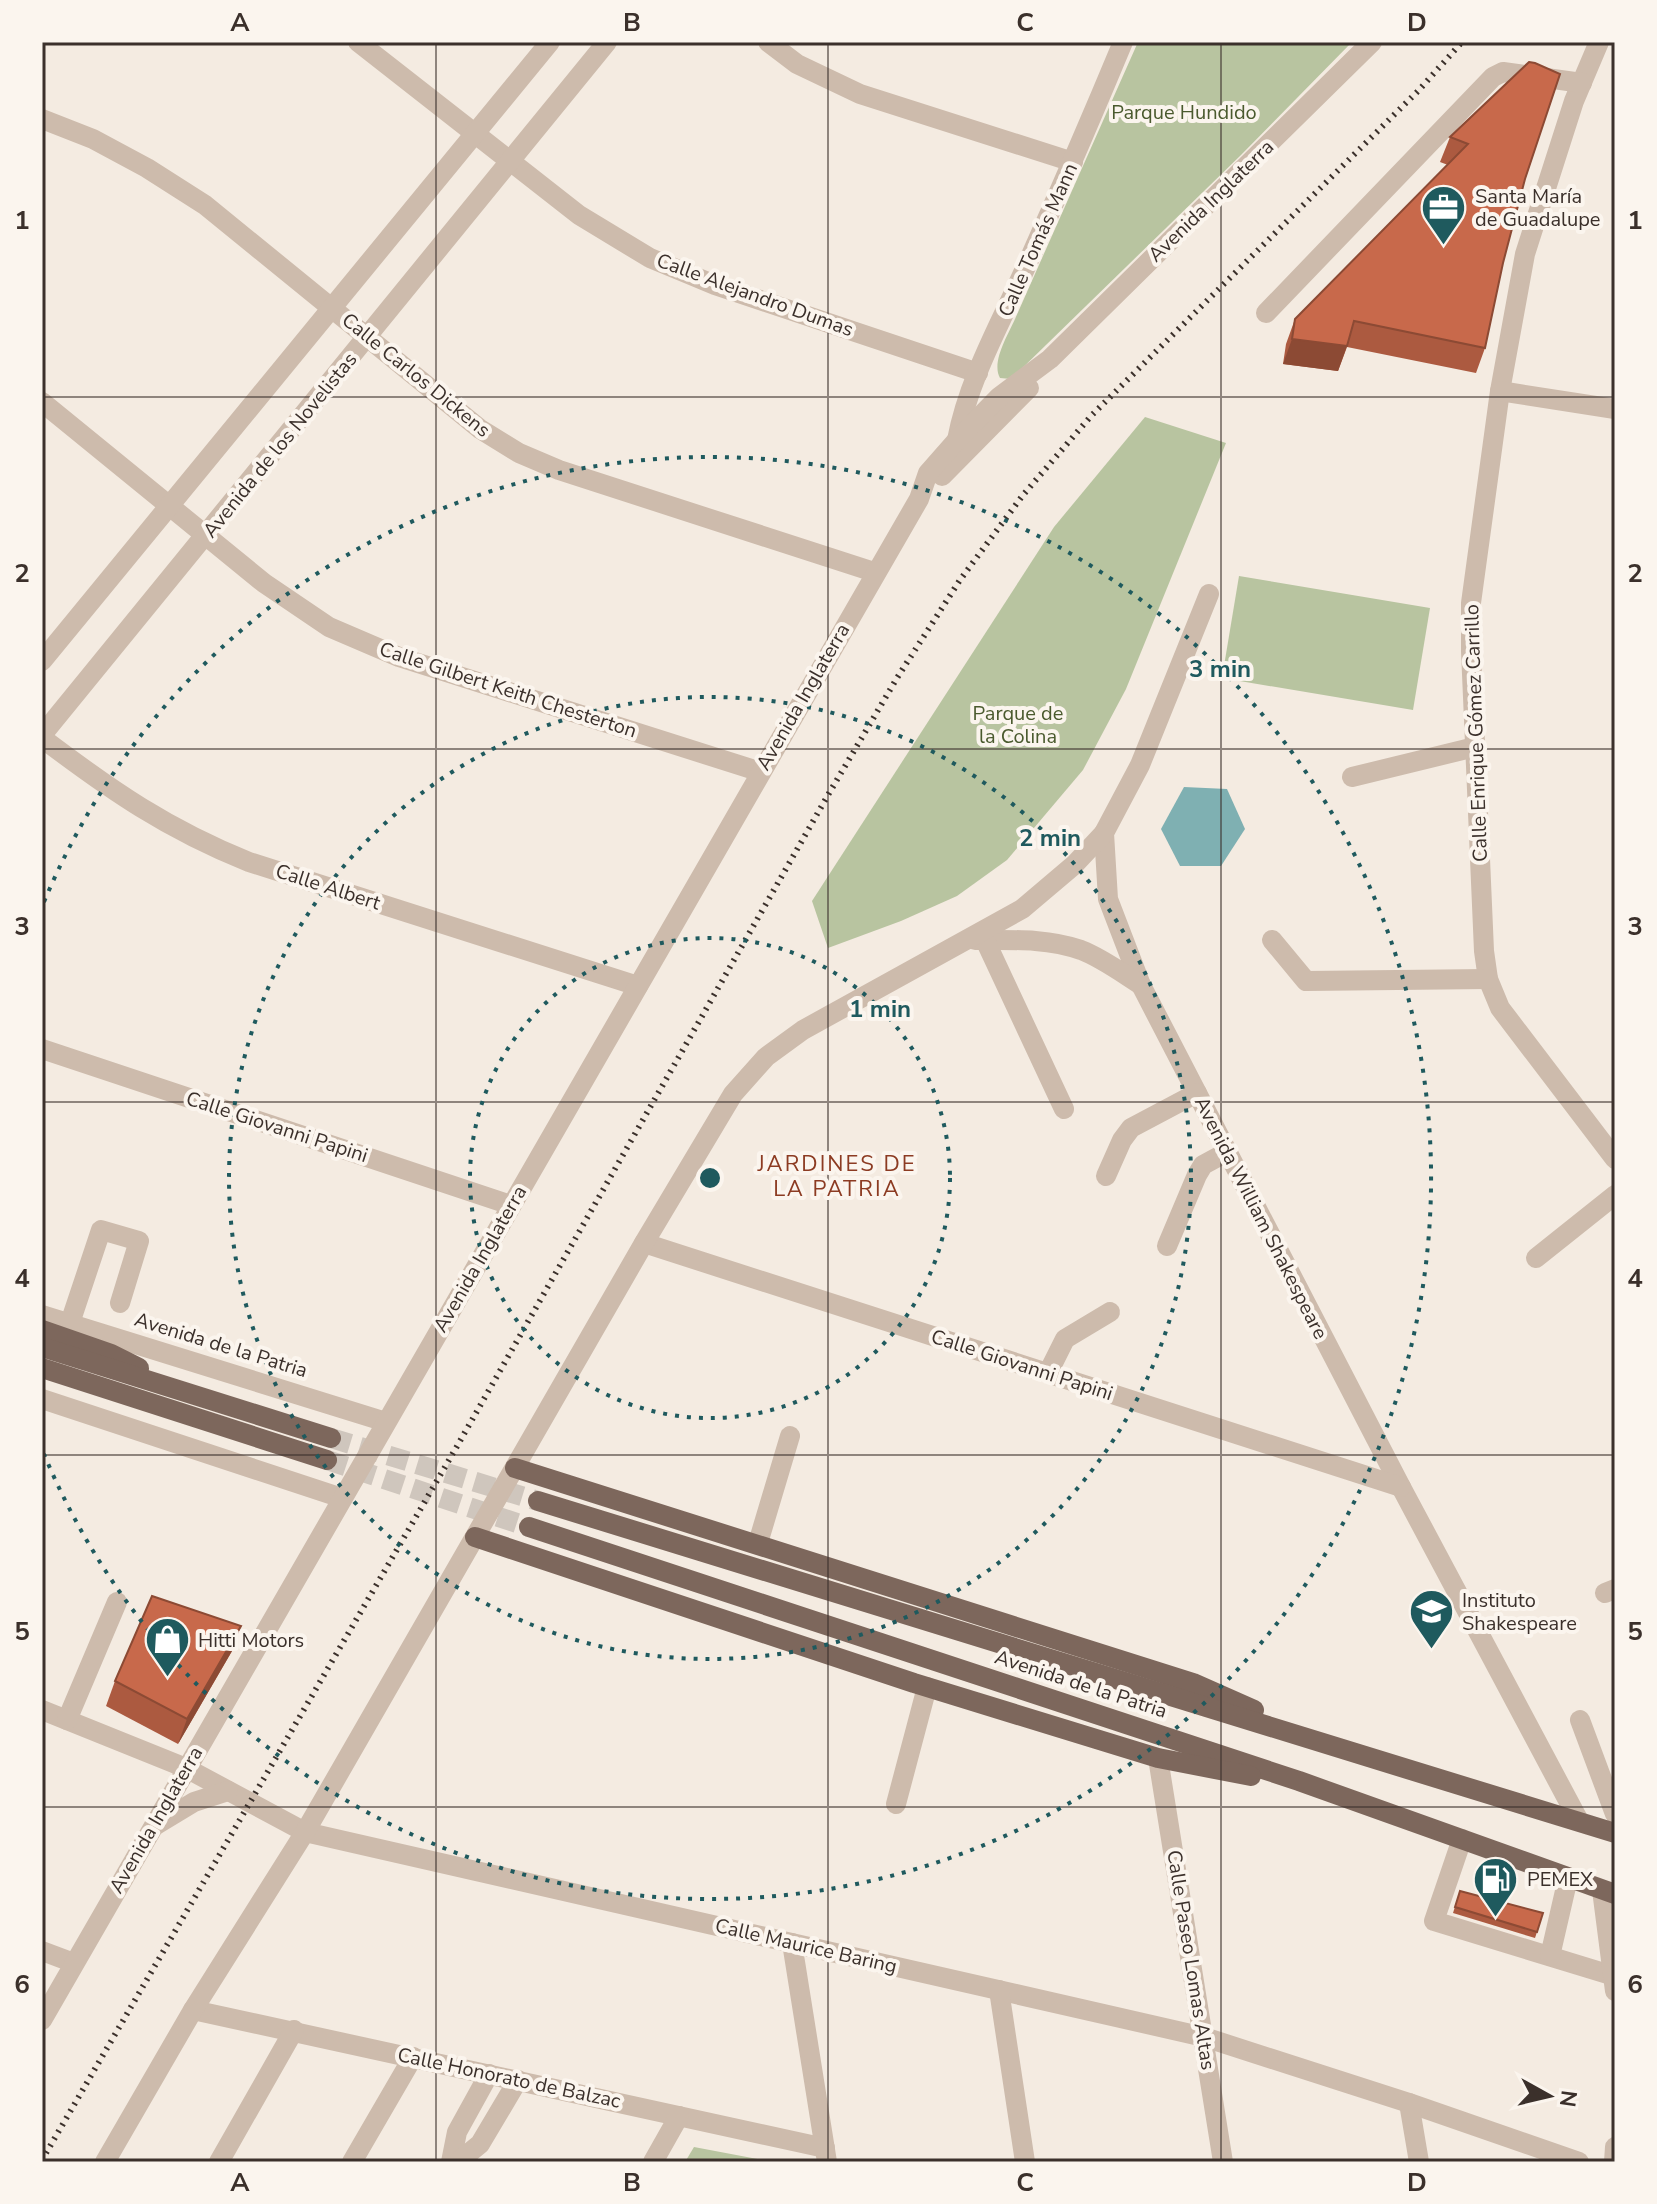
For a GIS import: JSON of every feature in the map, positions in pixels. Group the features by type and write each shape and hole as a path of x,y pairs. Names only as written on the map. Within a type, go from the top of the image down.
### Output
{"main road":[{"path":"42,1330 111,1354 193,1405"},
{"path":"42,1347 327,1460"},
{"path":"42,1368 331,1438"},
{"path":"42,1377 193,1405"},
{"path":"515,1468 1193,1683 1338,1747"},
{"name":"Avenida de la Patria","path":"538,1501 1615,1833"},
{"name":"Avenida de la Patria","path":"529,1527 1325,1790 1611,1891"},
{"path":"475,1537 927,1687 1158,1758 1325,1790"}],"street":[{"name":"Calle Alejandro Dumas","path":"358,42 579,215 660,262 715,285 978,373"},
{"path":"42,661 550,42"},
{"name":"Avenida de los Novelistas","path":"42,736 607,42"},
{"path":"768,42 797,64 860,94 1073,162"},
{"name":"Calle Tomás Mann","path":"957,440 961,418 978,373 1123,42"},
{"name":"Avenida Inglaterra","path":"42,2020 874,572 919,499 928,473 999,397 1050,359 1372,42"},
{"name":"Calle Enrique Gómez Carrillo","path":"1599,42 1548,177 1525,254 1500,391 1471,603 1484,951 1488,979 1500,1008 1615,1159"},
{"path":"1266,313 1493,77 1503,72 1582,83"},
{"name":"Calle Carlos Dickens","path":"42,119 93,139 147,168 205,205 480,429 519,453 559,470 874,572"},
{"name":"Avenida Inglaterra","path":"919,499 1033,385 1050,359"},
{"path":"1500,391 1615,409"},
{"name":"Calle Gilbert Keith Chesterton","path":"42,402 264,583 329,627 399,657 761,772"},
{"path":"105,2162 193,2010 305,1832 733,1094 766,1057 803,1030 976,940 1022,909 1074,865 1104,833 1140,765 1209,594"},
{"name":"Calle Albert","path":"42,736 98,781 147,814 201,843 249,862 638,986"},
{"path":"1352,777 1475,747"},
{"name":"Avenida William Shakespeare","path":"1104,833 1108,899 1141,985 1401,1487 1579,1821"},
{"path":"1102,961 1123,956 1124,936"},
{"path":"976,940 1034,940 1059,944 1083,951 1141,985"},
{"path":"976,940 1064,1109"},
{"path":"1272,940 1306,981 1488,979"},
{"name":"Calle Giovanni Papini","path":"42,1049 511,1205"},
{"path":"1106,1176 1122,1140 1131,1128 1197,1093"},
{"path":"1167,1246 1203,1165 1227,1152"},
{"path":"1536,1258 1615,1195"},
{"path":"70,1323 101,1230 139,1241 120,1303"},
{"name":"Calle Giovanni Papini","path":"644,1243 1401,1487"},
{"path":"1048,1373 1065,1339 1110,1312"},
{"name":"Avenida de la Patria","path":"42,1315 386,1422"},
{"path":"42,1399 342,1498"},
{"path":"758,1543 790,1436"},
{"path":"67,1720 117,1602"},
{"path":"896,1804 927,1687"},
{"name":"Calle Maurice Baring","path":"42,1710 186,1768 305,1832 1204,2037 1579,2162"},
{"path":"1580,1720 1608,1772 1615,1814"},
{"name":"Calle Paseo Lomas Altas","path":"1158,1758 1223,2162"},
{"path":"152,1827 194,1802 228,1791"},
{"path":"1462,1839 1434,1921 1614,1976"},
{"path":"1550,1956 1568,1878"},
{"path":"1611,1891 1615,1991"},
{"path":"792,1943 826,2155"},
{"path":"42,1951 74,1963"},
{"path":"999,1990 1025,2162"},
{"name":"Calle Honorato de Balzac","path":"193,2010 679,2116 826,2155"},
{"path":"219,2162 294,2030"},
{"path":"352,2162 413,2057"},
{"path":"451,2162 457,2132 489,2074"},
{"path":"458,2162 480,2144 518,2080"},
{"path":"1409,2103 1419,2162"},
{"path":"653,2162 679,2116"},
{"path":"1614,2162 1615,2147"}],"green space":[{"name":"Parque Hundido","path":"1138,42 1352,42 1011,379 1000,378 998,364 1002,348"},
{"name":"Parque de la Colina","path":"1145,417 1226,443 1126,689 1083,770 1007,860 957,896 828,948 812,901 1054,527"},
{"path":"1239,576 1430,608 1413,710 1222,678"},
{"path":"694,2147 774,2162 685,2162"}],"water":[{"path":"1184,787 1227,789 1245,829 1221,866 1180,866 1161,829"}],"building":[{"name":"Santa María de Guadalupe","path":"1529,62 1560,74 1525,179 1485,348 1354,321 1347,346 1292,339 1295,319 1468,144 1450,137"},
{"name":"Hitti Motors","path":"152,1596 241,1626 187,1719 115,1681"},
{"path":"1460,1891 1543,1913 1537,1932 1455,1907"}],"tunnel":[{"path":"331,1438 538,1501"},
{"path":"327,1460 529,1527"}],"railway":[{"path":"42,2160 456,1448 828,795 897,678 960,580 1023,495 1091,416 1419,90 1462,42"}],"place":[{"name":"Santa María de Guadalupe","path":"1444,246"},
{"name":"Instituto Shakespeare","path":"1431,1651"},
{"name":"Hitti Motors","path":"167,1679"},
{"name":"PEMEX","path":"1496,1918"}],"district":[{"name":"JARDINES DE LA PATRIA","path":"837,1176"}]}
